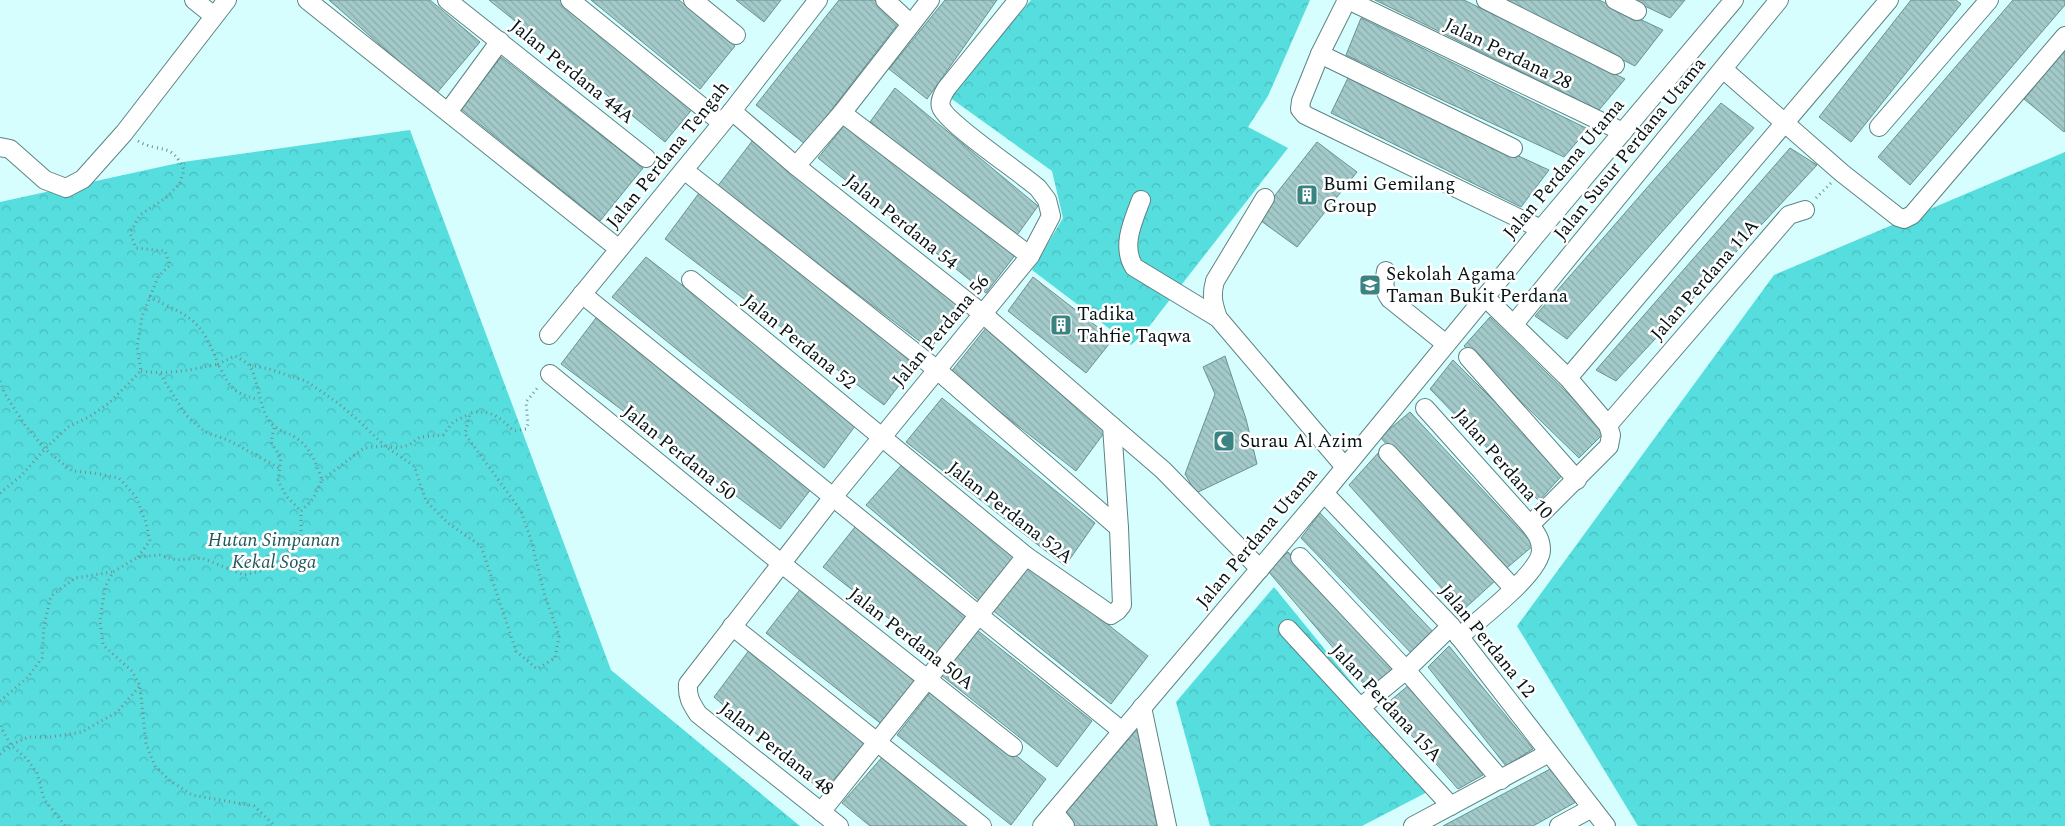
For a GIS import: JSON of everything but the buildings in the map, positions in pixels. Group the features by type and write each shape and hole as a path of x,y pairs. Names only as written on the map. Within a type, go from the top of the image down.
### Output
{"street":[{"path":"194,0 214,16"},
{"path":"0,147 10,149 45,180 66,188 83,179 124,133 227,0"},
{"path":"307,0 619,249"},
{"name":"Jalan Perdana 44A","path":"448,0 646,158"},
{"name":"Jalan Perdana 54","path":"570,0 796,166 983,314 1163,470 1260,568"},
{"path":"693,0 736,35"},
{"name":"Jalan Perdana Tengah","path":"549,335 727,117 818,0"},
{"path":"885,0 910,24"},
{"path":"796,166 842,112 930,0"},
{"name":"Jalan Perdana 56","path":"690,702 688,684 833,497 1030,256 1051,216 1047,200 1038,188 952,122 941,107 942,97 946,89 1018,0"},
{"path":"1348,0 1320,54 1301,102 1300,109 1305,115 1540,229"},
{"name":"Jalan Perdana 28","path":"1348,0 1623,132"},
{"path":"1486,0 1615,65"},
{"path":"1615,0 1637,11"},
{"name":"Jalan Perdana Utama","path":"1042,826 1346,467 1540,229 1734,0"},
{"name":"Jalan Susur Perdana Utama","path":"1514,324 1779,0"},
{"path":"1568,378 1889,0"},
{"path":"1879,127 1987,1"},
{"path":"1723,69 1842,172 1904,219 1912,215 2065,36"},
{"path":"448,112 500,41"},
{"path":"1320,54 1513,148"},
{"path":"842,112 1030,256"},
{"path":"684,170 936,369 1119,528"},
{"path":"1218,318 1212,298 1215,281 1265,198"},
{"path":"1141,200 1131,227 1127,248 1129,259 1134,267 1218,318 1346,467"},
{"name":"Jalan Perdana 11A","path":"1530,525 1609,446 1610,430 1789,215 1805,210"},
{"path":"1386,270 1385,292 1390,299 1446,344"},
{"name":"Jalan Perdana 52","path":"690,280 881,437"},
{"path":"582,294 1122,731"},
{"path":"1485,298 1568,378 1610,430"},
{"path":"1468,357 1577,480"},
{"name":"Jalan Perdana 50","path":"550,374 782,564"},
{"name":"Jalan Perdana 10","path":"1361,706 1455,632 1514,589 1534,568 1541,552 1539,537 1530,525 1425,408"},
{"path":"1112,426 1119,528"},
{"name":"Jalan Perdana 52A","path":"881,437 1026,556 1111,614 1122,605 1119,528"},
{"path":"1388,453 1514,589"},
{"name":"Jalan Perdana 12","path":"1324,493 1455,632 1606,826"},
{"path":"821,812 1026,556"},
{"path":"1300,557 1406,670 1500,780"},
{"name":"Jalan Perdana 50A","path":"782,564 1013,746"},
{"path":"732,626 982,826"},
{"name":"Jalan Perdana 15A","path":"1288,629 1452,806"},
{"name":"Jalan Perdana 48","path":"690,702 698,714 839,826"},
{"path":"1142,707 1166,826"},
{"path":"1413,826 1549,753"},
{"path":"1559,826 1592,808"},
{"path":"1054,812 1065,826"}],"path":[{"path":"124,133 142,144 173,152 184,170 180,183 167,197 140,215 130,233 136,248 165,251 170,265 158,277 142,317 137,347 141,371"},
{"path":"1805,210 1842,172"},
{"path":"149,297 186,315 202,330 210,343 228,385 236,394 259,400"},
{"path":"141,371 160,374 180,372 218,364 235,356 249,365 269,368 306,381 338,403 385,446 414,466 426,501 448,523 481,546 516,652 537,669 556,658 559,636 545,596 531,540 521,510 465,434 470,413"},
{"path":"249,365 255,378 259,400 267,418 274,428 296,437 314,456 322,480"},
{"path":"0,493 21,476 68,427 89,417 109,403 141,371"},
{"path":"160,374 186,415 205,432 228,440 281,469"},
{"path":"0,381 5,394 25,425 45,449 72,471 94,472 119,478 136,497 150,540 138,557 113,572 75,578 51,596 44,626 42,658 28,677 0,702"},
{"path":"301,511 313,500 322,480 364,448 385,446 397,448 409,445 420,437 443,435 453,422 470,413 483,411 501,419 514,430 526,430 528,424 526,402"},
{"path":"138,557 160,555 176,560 202,558 244,575 264,570 284,557 301,534 301,511 287,496 278,481 281,458 271,442 274,428"},
{"path":"113,572 105,587 100,621 104,645 132,671 140,686 146,744 155,766 169,780 192,795 254,806 275,826"},
{"path":"0,754 11,745 28,737 50,737 82,732 117,712 140,686"},
{"path":"0,726 11,745 27,759 37,773 44,798 65,826"}],"green space":[{"path":"1031,0 1310,0 1268,96 1248,127 1288,148 1144,333 1131,345 1032,270 1063,218 1052,171 949,97"},
{"name":"Hutan Simpanan Kekal Soga","path":"410,130 611,670 800,826 0,826 0,202 183,162"},
{"path":"2065,152 2065,826 1638,826 1517,626 1774,275"},
{"path":"1274,587 1437,787 1362,826 1210,826 1176,702"}],"place":[{"name":"Bumi Gemilang Group","path":"1307,195"},
{"name":"Sekolah Agama Taman Bukit Perdana","path":"1370,285"},
{"name":"Tadika Tahfie Taqwa","path":"1061,325"},
{"name":"Surau Al Azim","path":"1224,441"}]}
